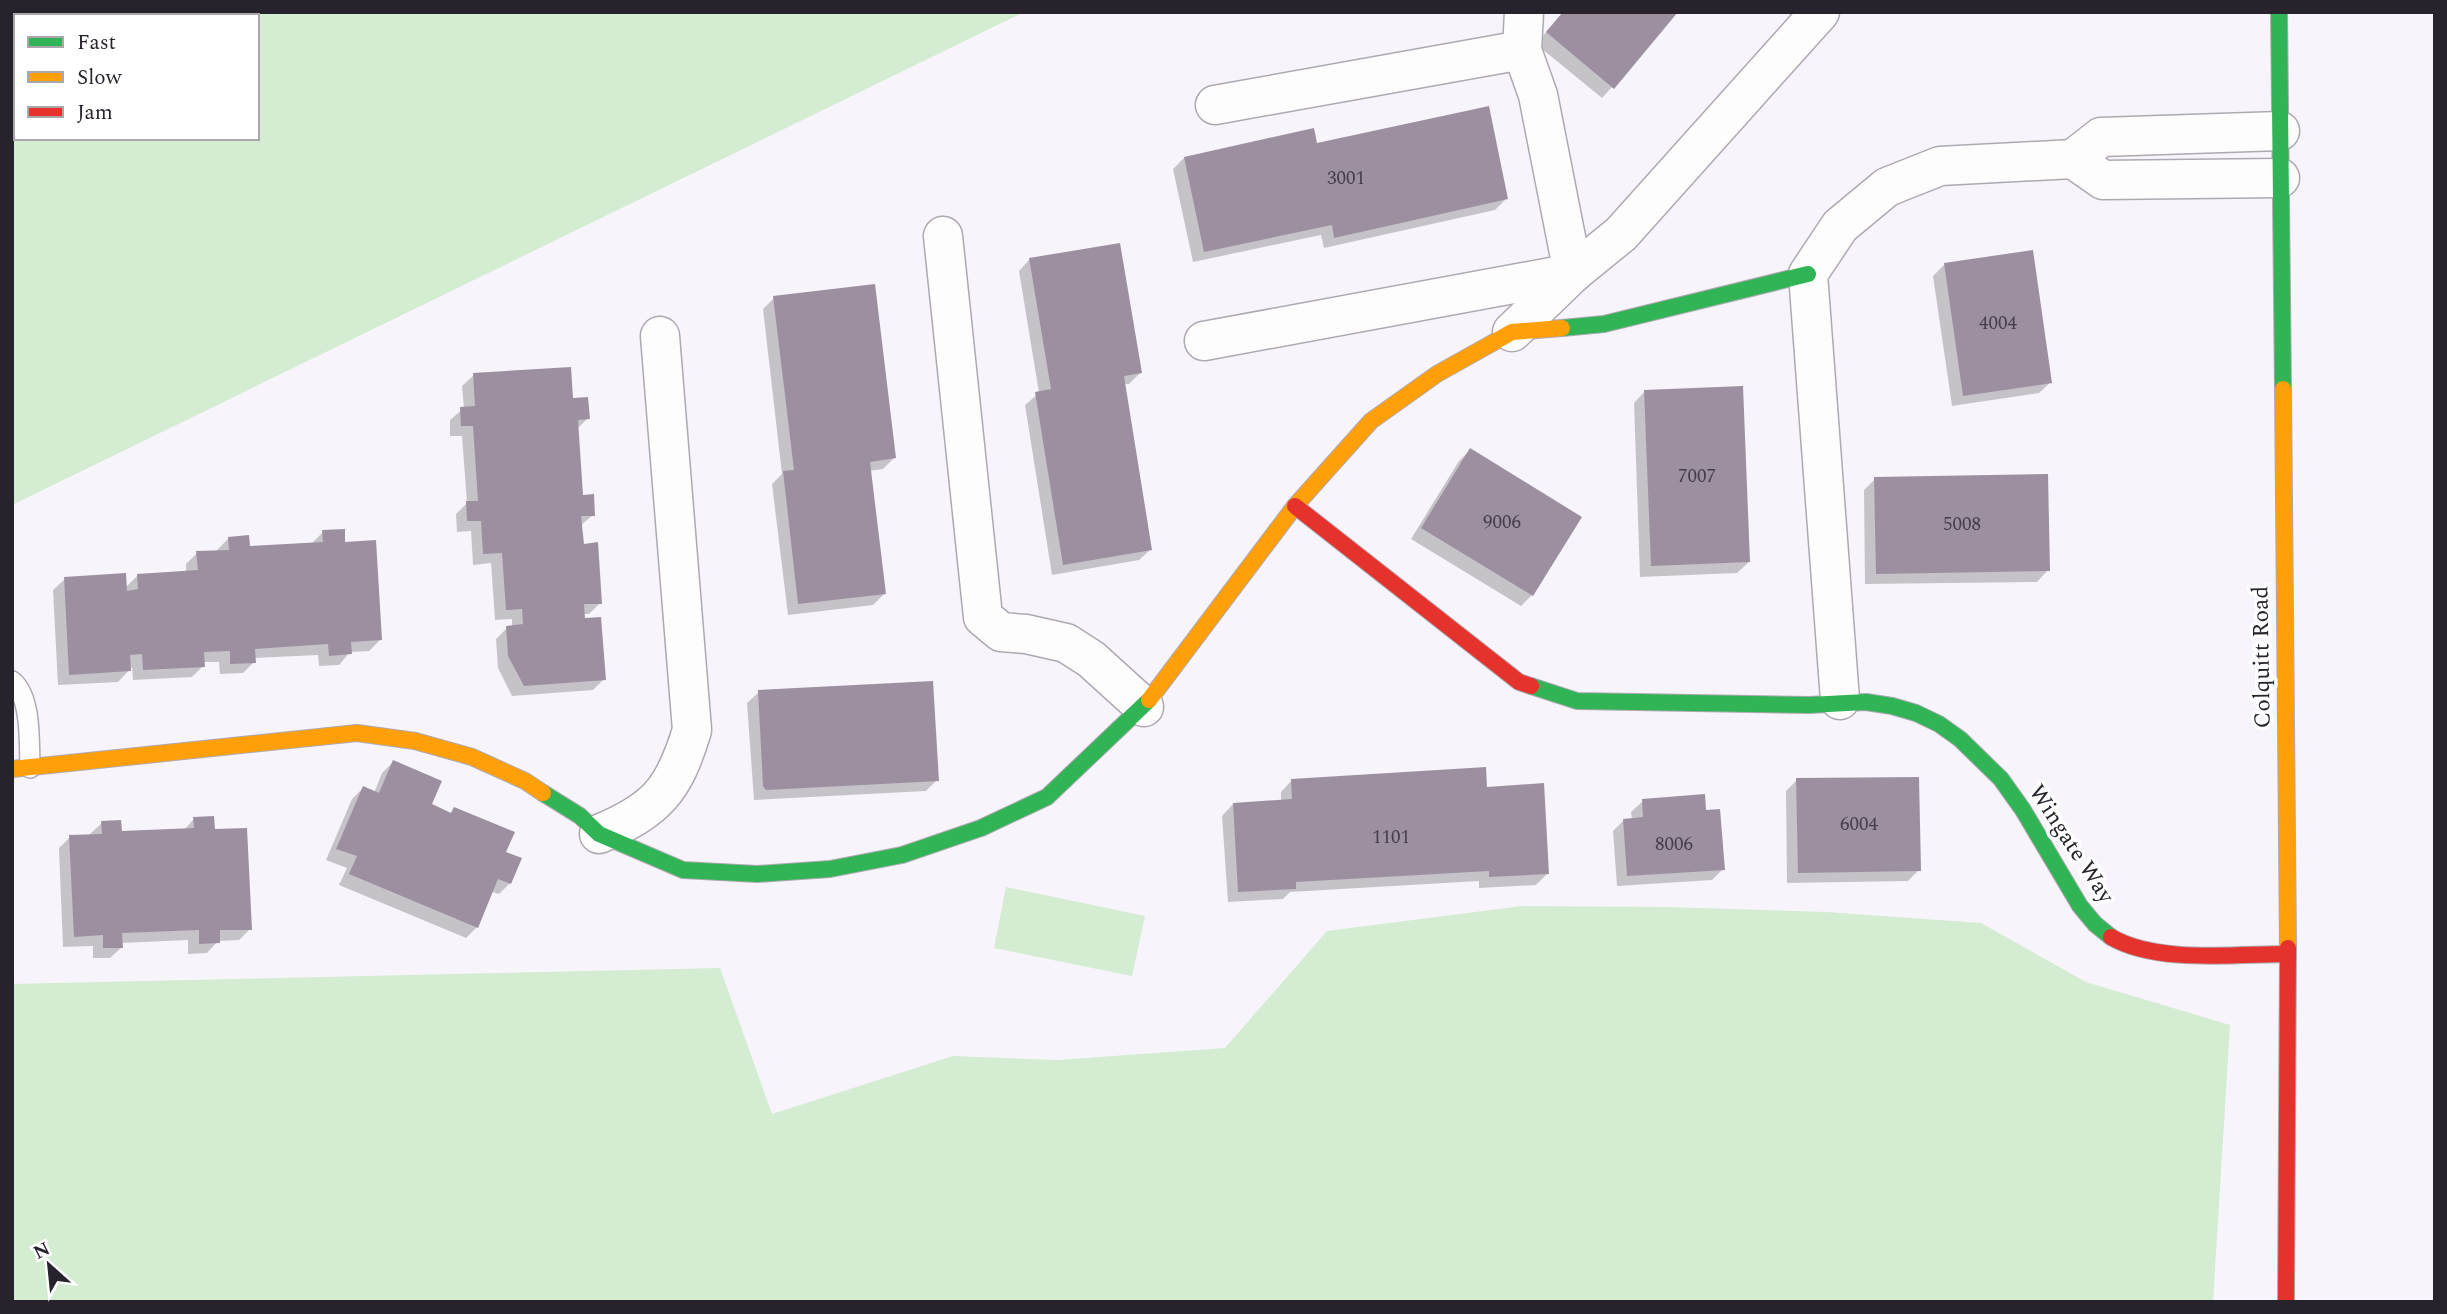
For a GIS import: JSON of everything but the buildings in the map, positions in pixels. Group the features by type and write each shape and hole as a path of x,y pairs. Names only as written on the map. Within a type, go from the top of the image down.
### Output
{"street":[{"path":"1524,12 1522,50 1538,94 1573,273"},
{"path":"21,768 357,733 415,741 472,757 525,781 580,816 599,834 684,870 757,874 830,869 902,855 981,828 1047,797 1144,707 1295,506 1371,421 1437,374 1512,332 1573,273 1621,234 1820,12"},
{"name":"Colquitt Road","path":"2279,12 2288,954 2286,1302"},
{"path":"1215,106 1522,50"},
{"path":"1840,700 1808,274 1840,226 1887,187 1940,166 2073,159 2101,137 2280,131"},
{"path":"2073,159 2103,180 2280,178"},
{"path":"943,236 983,617 1001,632 1026,634 1066,643 1091,659 1144,707"},
{"path":"1205,341 1573,273"},
{"path":"1512,332 1604,324 1808,274"},
{"path":"599,834 629,821 658,799 681,766 692,730 660,335"},
{"name":"Wingate Way","path":"1295,506 1519,682 1577,701 1808,705 1840,700 1877,702 1913,711 1969,744 2003,781 2084,914 2115,939 2155,952 2288,954"}],"lane":[{"path":"12,681 19,686 26,705 21,768"}],"green space":[{"path":"12,12 1024,12 12,505"},
{"path":"1006,887 1145,916 1132,976 994,948"},
{"path":"1522,906 1826,912 1981,923 2086,982 2230,1025 2213,1302 12,1302 12,984 720,968 772,1114 953,1056 1058,1060 1225,1048 1327,931"}],"traffic: fast":[{"path":"2279,12 2283,389"},
{"path":"1562,328 1604,324 1808,274"},
{"path":"1531,686 1577,701 1809,705 1866,702 1916,713 1939,724 1960,739 2001,779 2023,810 2080,906 2095,924 2111,937"},
{"path":"543,793 580,816 599,834 683,870 757,874 830,869 902,855 981,828 1047,797 1149,700"}],"traffic: slow":[{"path":"1149,700 1295,506 1371,421 1437,374 1512,332 1562,328"},
{"path":"2283,389 2288,948"},
{"path":"12,769 357,733 415,741 472,757 525,781 543,793"}],"traffic: jam":[{"path":"1295,506 1519,682 1531,686"},
{"path":"2111,937 2151,951 2174,954 2288,954"},
{"path":"2286,1302 2288,948"}]}
